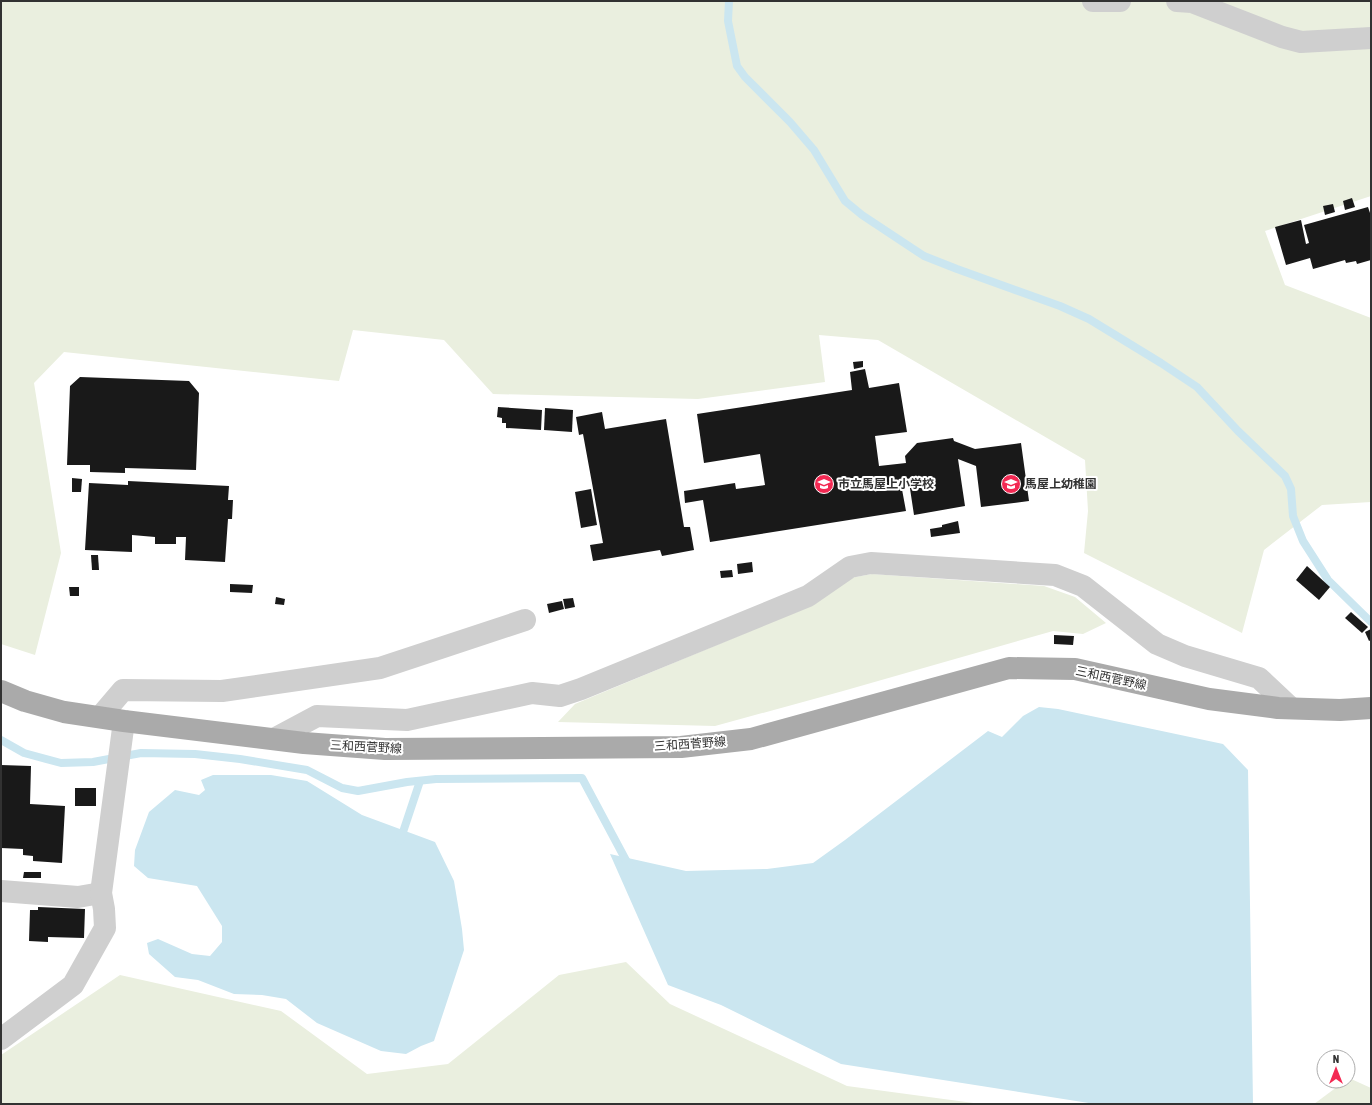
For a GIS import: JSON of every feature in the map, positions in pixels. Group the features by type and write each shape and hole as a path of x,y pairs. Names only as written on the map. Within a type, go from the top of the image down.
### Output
{"main road":[{"name":"三和西菅野線","path":"1,691 25,701 64,712 124,721 274,739 385,749 681,747 751,739 1009,668 1074,669 1209,699 1278,708 1340,710 1371,708"}],"street":[{"path":"1093,1 1120,1"},
{"path":"1177,1 1192,2 1282,37 1301,42 1371,38"},
{"path":"274,739 317,716 407,720 532,693 560,696 581,689 808,596 850,567 870,563 1055,575 1083,586 1157,644 1185,656 1259,678 1291,708"},
{"path":"100,717 123,690 222,691 380,668 525,620"},
{"path":"1,1039 73,985 105,928 101,893 124,721"},
{"path":"1,891 78,897 101,893"}],"green space":[{"path":"1,1 1371,1 1371,196 1265,231 1285,285 1371,318 1371,502 1322,505 1264,550 1242,633 1084,553 1088,511 1085,460 878,340 819,335 825,382 698,399 493,394 444,340 353,330 339,381 64,352 34,383 61,553 35,655 1,644"},
{"path":"872,574 1044,586 1075,597 1106,623 1083,634 1053,631 715,726 558,722 575,704 815,604 850,578"},
{"path":"626,962 670,1004 847,1086 981,1104 1,1104 1,1055 120,975 281,1011 367,1074 448,1064 559,975"},
{"path":"1356,1081 1371,1088 1371,1104 1314,1104 1334,1089 1356,1089"}],"water":[{"path":"1039,707 1058,709 1223,744 1248,770 1253,1104 1095,1104 841,1064 721,1005 668,985 610,854 686,871 767,869 813,863 988,731 1002,737 1023,716"},
{"path":"213,775 271,775 307,781 362,815 435,842 454,881 464,950 434,1041 406,1054 381,1051 317,1023 286,999 262,995 234,994 198,980 175,977 149,954 147,943 158,939 192,954 210,956 222,942 222,926 197,886 148,878 134,866 135,850 149,812 175,790 199,795 205,790 201,780"}],"building":[{"path":"1352,198 1355,207 1345,210 1343,201"},
{"path":"1333,204 1335,212 1325,215 1323,206"},
{"path":"1368,207 1371,216 1371,260 1357,264 1356,261 1346,263 1345,260 1313,269 1310,258 1286,265 1275,227 1301,220 1306,244 1309,243 1304,225"},
{"path":"863,361 863,367 854,369 853,362"},
{"path":"865,369 869,388 899,383 907,432 875,436 879,466 906,463 905,456 917,443 953,438 954,441 975,449 1021,443 1029,501 981,507 976,466 958,459 965,506 914,515 909,482 901,484 906,511 710,542 703,500 685,503 684,491 735,483 736,489 765,485 760,454 704,463 697,414 852,390 850,372"},
{"path":"80,377 189,381 199,393 196,470 125,468 125,473 90,472 90,465 67,465 70,386"},
{"path":"498,407 542,410 541,430 506,428 506,423 502,423 502,418 497,417"},
{"path":"545,408 573,410 572,432 544,430"},
{"path":"602,412 605,429 666,419 684,527 690,527 694,550 662,556 660,550 593,561 590,545 603,543 583,434 579,435 576,417"},
{"path":"72,478 82,479 81,492 72,492"},
{"path":"128,481 229,486 228,500 233,500 232,519 228,519 225,562 185,560 186,537 176,537 176,544 155,544 155,537 132,535 132,552 85,550 89,483 128,485"},
{"path":"591,489 597,525 581,528 575,492"},
{"path":"958,521 960,533 931,537 930,529 942,527 942,525"},
{"path":"91,555 98,555 99,570 92,570"},
{"path":"752,562 753,572 738,574 737,564"},
{"path":"1307,566 1330,587 1319,600 1296,580"},
{"path":"732,570 733,577 721,578 720,571"},
{"path":"230,584 253,585 252,593 230,592"},
{"path":"69,587 79,587 79,596 70,596"},
{"path":"276,597 285,599 284,605 275,604"},
{"path":"573,598 575,607 565,609 563,599"},
{"path":"562,601 564,609 549,613 547,604"},
{"path":"1351,612 1368,627 1362,633 1345,618"},
{"path":"1371,629 1371,640 1369,641 1365,632"},
{"path":"1054,635 1074,636 1073,645 1054,644"},
{"path":"1,765 31,766 30,804 65,806 62,863 33,861 33,856 23,855 23,849 1,848"},
{"path":"75,788 96,788 96,806 75,806"},
{"path":"24,872 41,872 41,878 23,878"},
{"path":"38,907 85,909 84,938 48,937 48,942 29,941 30,910 38,910"}],"waterway":[{"path":"729,1 728,21 737,66 745,77 790,122 814,150 845,201 862,215 924,256 1060,306 1089,319 1197,387 1238,431 1285,476 1291,489 1293,516 1303,541 1328,580 1371,622"},
{"path":"1,740 24,753 61,763 93,762 141,753 195,754 240,759 307,770 342,788 358,791 407,782 436,779 582,778 629,866"},
{"path":"400,841 420,781"}],"place":[{"name":"市立馬屋上小学校","path":"824,484"},
{"name":"馬屋上幼稚園","path":"1011,484"}]}
